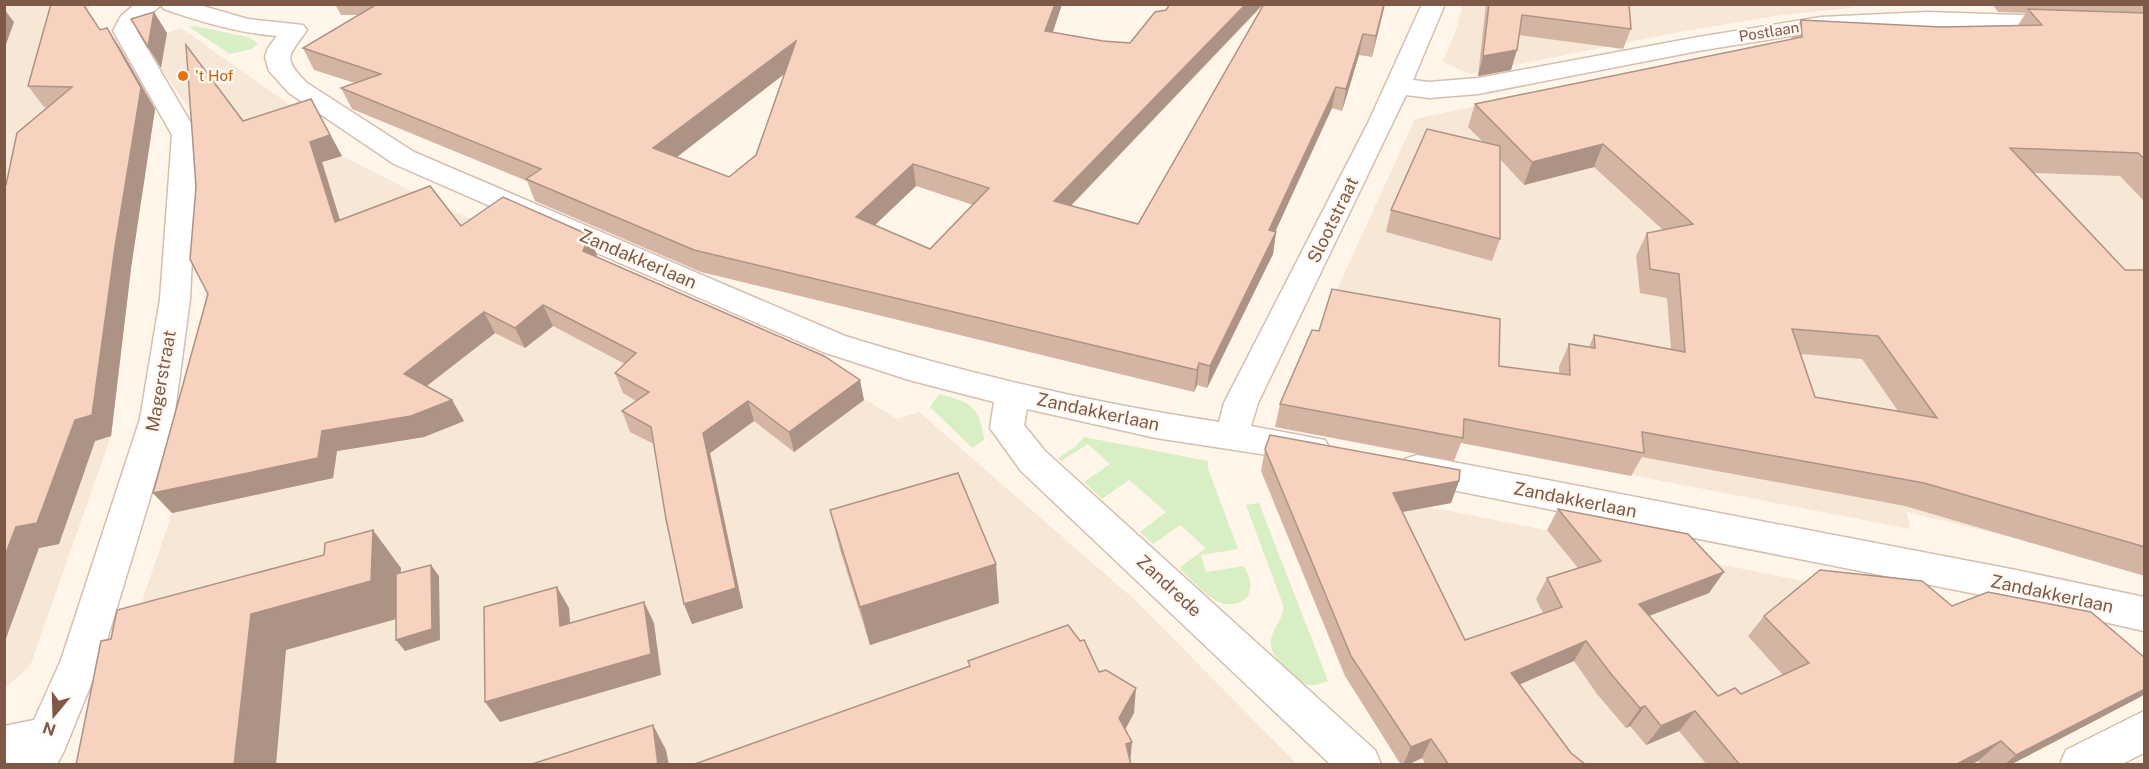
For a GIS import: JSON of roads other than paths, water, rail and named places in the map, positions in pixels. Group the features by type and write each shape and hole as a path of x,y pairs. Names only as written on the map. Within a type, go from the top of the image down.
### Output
{"street":[{"name":"Magerstraat","path":"43,751 81,660 157,419 175,299 185,135 125,31 129,21 150,4"},
{"name":"Zandakkerlaan","path":"172,4 228,23 255,28 296,30 280,48 277,57 281,70 298,88 404,158 834,344 909,368 1012,394 1156,425 1232,435 1340,454"},
{"name":"Slootstraat","path":"1232,435 1241,403 1398,86 1434,4"},
{"path":"1872,4 1891,20"},
{"name":"Postlaan","path":"1398,86 1429,90 1478,86 1793,27 1891,20 1946,19 2145,26"},
{"name":"Zandrede","path":"1012,394 1007,428 1033,461 1360,765"},
{"name":"Zandakkerlaan","path":"1384,462 2016,586 2145,614"},
{"path":"2081,765 2145,731"},
{"path":"4,746 43,751"}],"place":[{"name":"'t Hof","path":"183,76"}]}
